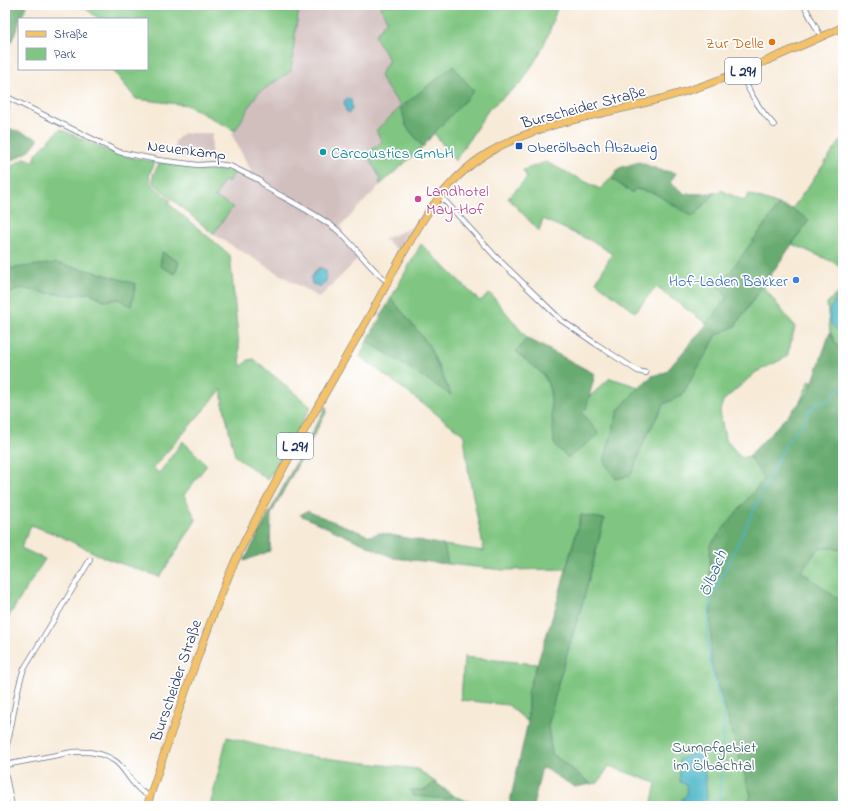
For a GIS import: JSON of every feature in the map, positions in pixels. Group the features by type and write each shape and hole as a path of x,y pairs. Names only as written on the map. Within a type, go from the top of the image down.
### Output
{"main road":[{"name":"Burscheider Straße","path":"147,806 207,630 233,565 263,505 388,282 422,223 440,197 474,163 491,151 515,139 556,124 661,99 740,72 843,27"}],"street":[{"path":"804,5 821,37"},
{"path":"740,72 752,98 774,125"},
{"name":"Neuenkamp","path":"5,96 119,152 158,160 198,165 216,164 230,166 260,180 267,188 335,229 362,255 379,276 388,282"},
{"path":"440,197 495,256 561,320 638,371 646,373"},
{"path":"5,751 9,739 19,684 24,669 90,560"},
{"path":"5,765 73,752 83,751 95,753 108,757 116,762 142,793 150,796"},
{"path":"5,772 12,806"}],"shaded area":[{"path":"300,5 379,5 387,20 375,36 389,60 383,82 401,107 376,129 382,142 367,154 380,178 380,185 341,226 344,239 359,258 319,298 213,234 233,207 215,197 224,180 228,182 236,171 252,173 232,135 257,94 291,71"},
{"path":"184,133 212,133 211,159 174,157 175,141"},
{"path":"410,228 398,250 384,239"}],"green space":[{"path":"5,5 27,5 21,18 18,18 18,26 5,56"},
{"path":"81,5 300,5 291,71 257,94 235,131 187,105 136,99 113,70 148,70 148,18 98,18"},
{"path":"379,5 558,5 541,51 522,82 489,109 455,161 434,133 473,91 406,126 423,147 380,185 380,178 367,154 382,142 376,130 401,107 383,82 380,75 389,60 375,36 387,20"},
{"path":"453,66 474,91 434,133 423,147 406,126 401,107"},
{"path":"5,100 9,101 8,128 39,139 28,152 5,164"},
{"path":"60,129 109,151 124,156 155,162 149,175 151,184 171,201 169,204 230,255 241,367 248,360 254,359 311,407 268,480 235,456 222,399 222,389 153,468 159,473 183,441 207,465 184,495 196,520 160,577 105,558 60,536 31,525 21,548 45,559 6,621 5,296 21,288 45,293 73,295 90,293 106,301 119,299 131,306 136,285 96,272 5,269 5,170 25,158 35,162 37,153","holes":["162,252 179,262 175,274"]},
{"path":"843,139 843,270 833,262 792,244 809,220 792,209"},
{"path":"160,162 191,167 226,167 236,171 228,182 224,181 215,197 233,207 213,234 153,183 153,175"},
{"path":"546,162 600,189 611,178 632,193 636,189 654,193 693,217 715,193 721,190 744,201 749,194 779,205 720,286 727,297 707,324 656,287 635,312 596,282 612,254 596,243 543,219 539,231 508,198 527,178 523,170"},
{"path":"639,162 660,170 676,173 670,183 685,194 715,193 693,217 654,193 636,189 632,193 611,178 619,168"},
{"path":"779,205 792,209 809,220 735,326 717,335 682,395 664,404 645,439 631,475 616,479 604,462 618,411 639,387 652,376 666,372 707,324 727,297 719,287"},
{"name":"Sumpfgebiet im Ölbachtal","path":"421,244 480,301 490,293 527,338 517,352 538,369 546,380 551,396 552,407 588,421 582,413 586,409 589,397 610,378 639,387 618,411 604,461 616,479 631,475 645,439 664,404 682,395 717,335 735,326 763,286 795,327 787,357 756,372 723,401 720,411 725,439 742,458 749,456 756,466 797,408 810,380 843,406 843,434 801,486 763,806 651,806 656,783 609,766 598,783 591,784 552,754 548,726 559,680 584,598 604,519 581,515 566,569 503,570 448,564 444,545 484,551 469,476 464,435 360,356 367,341 451,394 428,344 391,298"},
{"path":"162,252 179,262 175,274 160,266"},
{"path":"56,263 96,272 136,284 131,306 119,299 106,301 90,293 73,295 45,293 21,288 5,296 5,269"},
{"path":"843,288 843,293 834,300 832,325 843,334 843,357 830,332 827,303"},
{"path":"391,298 428,344 451,395 367,341"},
{"path":"830,332 843,357 843,551 833,548 819,548 801,571 843,603 843,625 838,657 843,689 843,806 745,806 751,796 711,662 710,545 764,479 749,456 809,393"},
{"path":"527,338 595,374 586,409 582,413 599,434 568,458 554,444 550,389 544,375 516,352"},
{"path":"326,406 327,411 271,514 270,551 244,561"},
{"path":"307,511 370,536 380,533 444,545 448,564 394,558 300,515"},
{"path":"581,515 604,519 584,598 559,680 548,726 552,754 591,784 575,787 542,767 533,806 509,806 528,722 528,692 556,606"},
{"path":"819,548 833,548 843,551 843,603 801,571"},
{"path":"843,625 843,689 838,657"},
{"path":"464,657 537,664 528,692 528,722 508,705 461,700"},
{"path":"227,737 291,754 417,769 435,782 425,790 411,790 446,799 454,796 480,806 210,806"},
{"path":"435,782 454,796 446,799 413,796 410,790 425,790"}],"water":[{"path":"348,98 351,99 352,110 349,113 346,111 344,102"},
{"path":"318,268 322,268 326,271 326,280 321,287 312,284 311,278"},
{"path":"843,293 843,334 832,325 829,315 831,306"},
{"path":"697,750 704,762 707,800 705,806 685,806 682,799 687,794 687,785 680,782 679,760"}],"waterway":[{"name":"Ölbach","path":"719,806 724,718 710,662 707,637 711,599 787,441 806,421 807,412 812,409 816,403 830,400 838,390 843,388"}],"place":[{"name":"Zur Delle","path":"772,42"},
{"name":"Oberölbach Abzweig","path":"519,146"},
{"name":"Carcoustics GmbH","path":"323,152"},
{"name":"Landhotel May-Hof","path":"418,199"},
{"name":"Hof-Laden Bakker","path":"796,280"}]}
